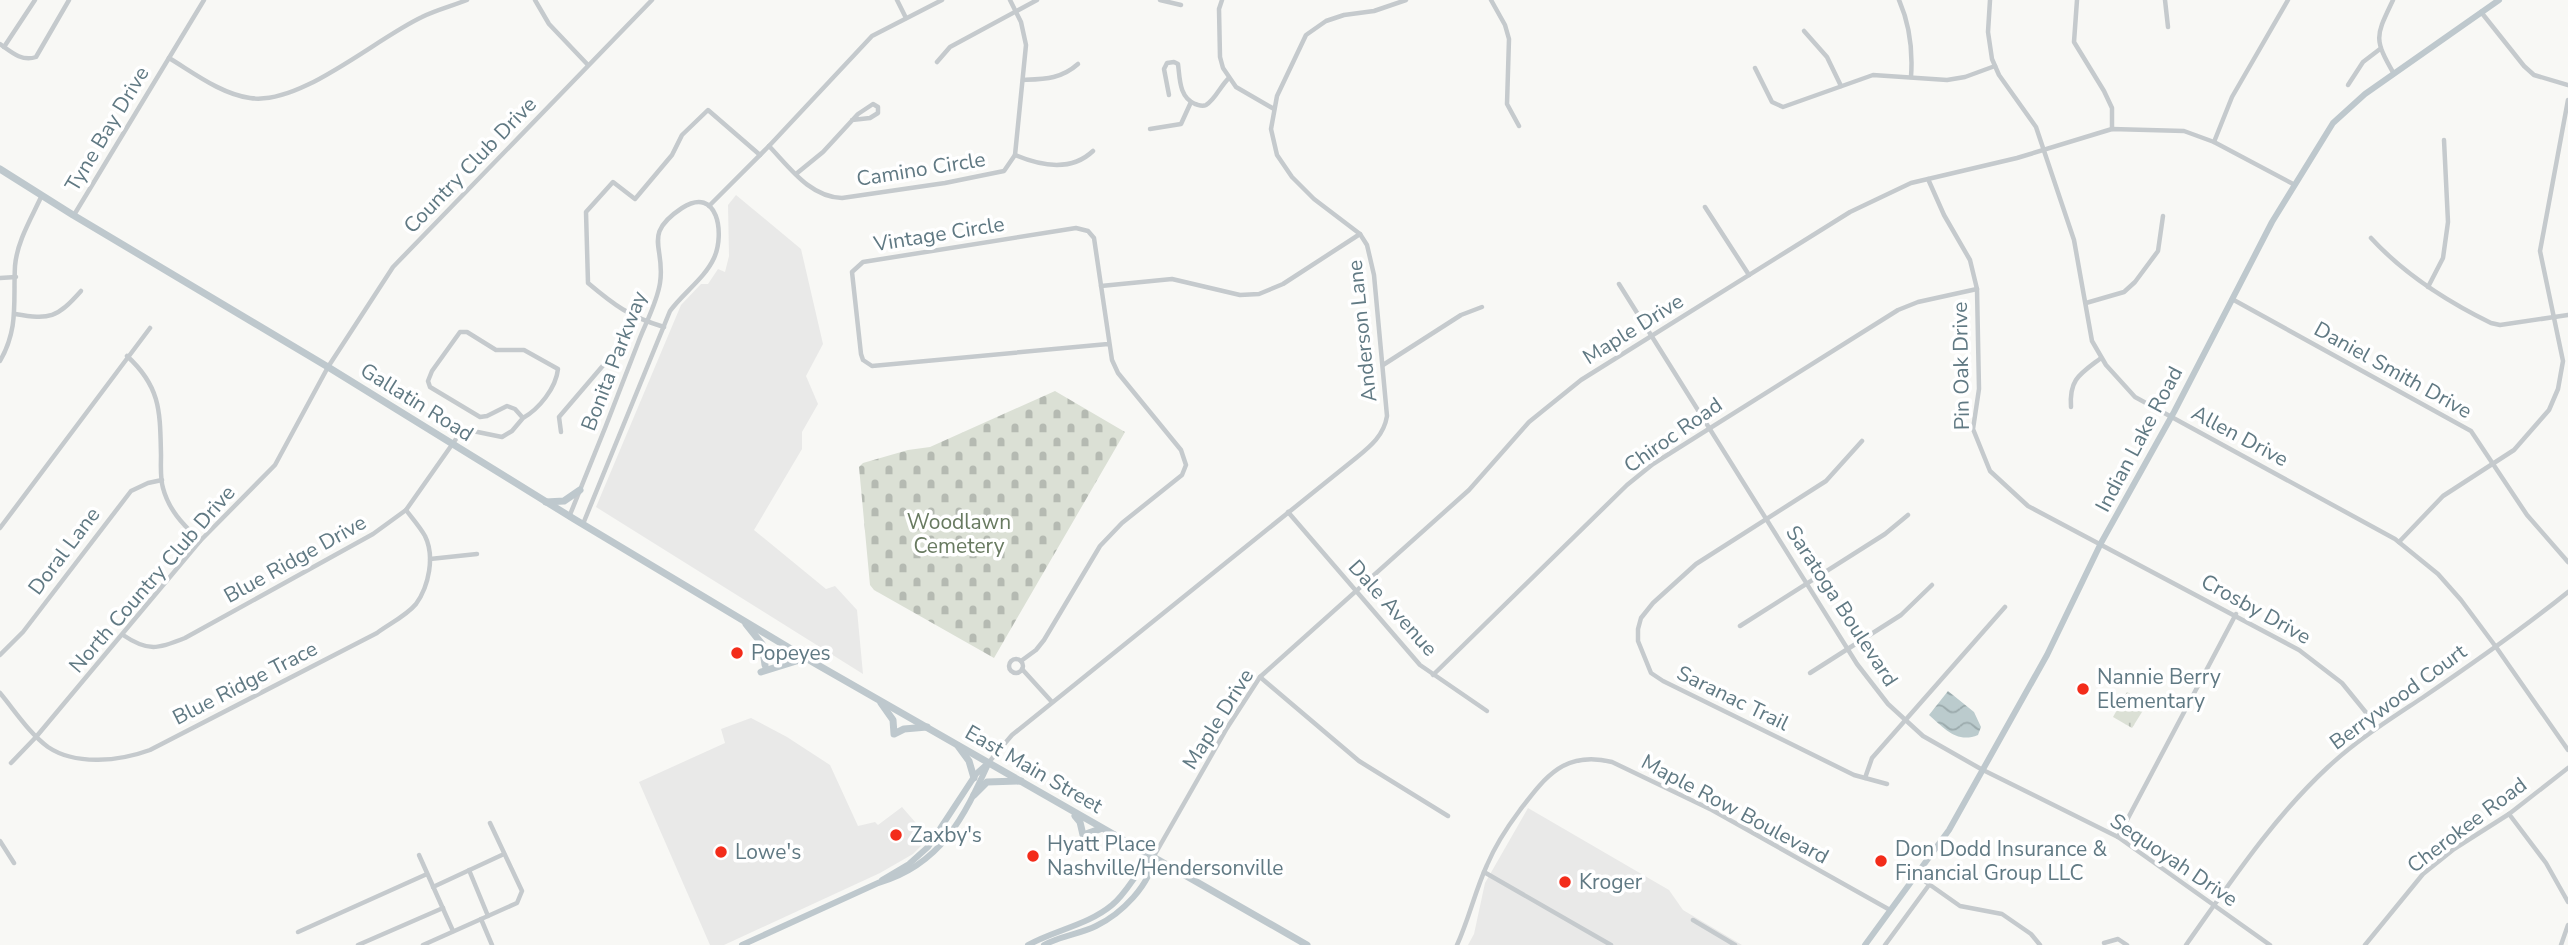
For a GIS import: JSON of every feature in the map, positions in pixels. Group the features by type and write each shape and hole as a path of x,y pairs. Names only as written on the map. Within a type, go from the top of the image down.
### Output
{"main road":[{"name":"Gallatin Road","path":"0,169 328,367 569,517 817,664"},
{"path":"545,502 564,502 580,490"},
{"path":"743,621 762,644 763,668 806,658"},
{"name":"East Main Street","path":"817,664 1307,945"},
{"path":"879,700 892,720 894,734 908,728 928,727"},
{"path":"956,743 969,761 974,778"},
{"path":"974,795 982,786 992,781 1021,781"},
{"path":"1071,811 1080,822 1083,835 1101,829"}],"street":[{"path":"35,0 2,45 18,57 36,57 69,0"},
{"name":"Tyne Bay Drive","path":"73,215 204,0"},
{"name":"Tyne Bay Drive","path":"169,58 223,90 264,100 284,96 310,85 421,17 467,0"},
{"path":"535,0 549,24 587,65"},
{"name":"Country Club Drive","path":"328,367 393,267 652,0"},
{"path":"897,0 906,18"},
{"path":"709,206 872,36 942,0"},
{"name":"Camino Circle","path":"769,146 815,191 830,197 842,198 945,183 1004,171 1015,155 1026,45 1021,22 1010,0"},
{"path":"937,62 950,47 1037,0"},
{"path":"1160,0 1181,5"},
{"path":"1222,0 1219,9 1220,57 1228,78 1236,87 1274,109"},
{"name":"Anderson Lane","path":"989,762 1012,735 1374,443 1385,426 1387,416 1383,365 1374,275 1367,245 1360,234 1314,199 1292,177 1277,155 1271,129 1277,96 1306,35 1314,27 1344,15 1374,12 1406,0"},
{"path":"1491,0 1505,25 1509,39 1507,104 1519,126"},
{"path":"1899,0 1909,29 1913,58 1911,77"},
{"name":"Allen Drive","path":"1990,0 1988,32 1995,66 2036,127 2074,240 2092,341 2101,358 2135,397 2399,542 2438,574 2496,647 2568,750"},
{"path":"2077,0 2074,42 2112,108 2112,129"},
{"path":"2165,0 2168,27"},
{"path":"2214,142 2232,97 2288,0"},
{"path":"2393,0 2378,35 2380,49 2393,74"},
{"name":"Indian Lake Road","path":"1867,944 1949,830 2047,655 2101,544 2172,417 2231,299 2333,123 2365,93 2499,0"},
{"path":"2482,12 2534,75 2568,85"},
{"path":"1804,30 1827,57 1841,86"},
{"path":"2348,85 2362,62 2380,49"},
{"path":"1169,95 1164,69 1167,63 1178,64 1183,93 1191,102 1205,105 1228,78"},
{"path":"1023,80 1053,79 1078,64"},
{"path":"1755,68 1772,102 1779,107 1795,104 1873,75 1947,80 1965,77 1995,66"},
{"path":"2399,542 2443,495 2514,450 2549,410 2553,400 2563,361 2540,251 2568,100"},
{"path":"1150,129 1181,124 1191,102"},
{"path":"796,174 823,152 852,120 868,106 873,104 878,107 875,116 852,120"},
{"path":"664,327 615,306 588,283 586,212 613,182 635,199 672,155 682,135 708,110 760,155"},
{"name":"Maple Drive","path":"1154,856 1227,728 1260,677 1467,492 1529,422 1581,380 1882,195 1911,183 2044,150 2112,129 2184,131 2214,142 2295,185"},
{"path":"2428,287 2444,257 2448,222 2444,140"},
{"path":"1015,155 1039,165 1057,166 1086,157 1093,151"},
{"name":"Pin Oak Drive","path":"1928,179 1944,215 1970,260 1976,289 1979,389 1973,429 1990,471 2028,506 2101,544"},
{"path":"0,361 9,345 15,314 15,266 21,243 42,194"},
{"name":"Bonita Parkway","path":"569,517 660,282 658,234 669,217 687,205 699,201 716,212 720,240 714,260 681,296 664,327 582,524"},
{"path":"1705,207 1749,275"},
{"path":"2086,303 2124,292 2136,282 2158,251 2163,216"},
{"name":"Vintage Circle","path":"1021,661 1044,640 1093,556 1108,537 1185,470 1181,450 1118,373 1109,354 1108,344 1101,286 1094,238 1088,231 1076,228 863,262 854,267 851,277 860,354 863,360 872,366 1108,344"},
{"path":"1101,286 1172,279 1240,295 1259,294 1283,285 1360,234"},
{"path":"2371,238 2387,255 2442,298 2491,323 2500,325 2568,315"},
{"path":"0,278 16,277"},
{"name":"Saratoga Boulevard","path":"1619,284 1871,685 1923,736 1982,769"},
{"name":"Chiroc Road","path":"1433,675 1627,485 1653,464 1898,310 1919,302 1976,289"},
{"path":"15,314 43,319 56,314 81,291"},
{"name":"Daniel Smith Drive","path":"2231,299 2470,431 2527,515 2568,562"},
{"path":"1383,365 1461,315 1482,307"},
{"path":"561,432 559,417 618,348 636,317"},
{"path":"0,528 150,328"},
{"path":"451,443 463,429 502,437 512,431 523,418 536,411 557,377 558,369 524,349 496,350 467,332 460,332 432,372 428,381 430,387 480,416 487,416 507,406 515,409 523,418"},
{"path":"127,356 145,373 161,418 162,487 177,518 200,541"},
{"path":"2071,407 2070,390 2074,382 2101,358"},
{"name":"North Country Club Drive","path":"11,763 123,635 200,541 275,465 328,367"},
{"name":"Saranac Trail","path":"1862,441 1826,481 1696,564 1653,603 1641,618 1638,629 1641,653 1651,673 1663,681 1854,775 1888,784"},
{"name":"Blue Ridge Drive","path":"123,635 135,643 151,648 166,646 373,534 406,509 451,443"},
{"name":"Doral Lane","path":"0,655 23,632 131,491 162,480"},
{"path":"406,509 425,538 430,559 477,554"},
{"name":"Dale Avenue","path":"1288,512 1420,665 1487,711"},
{"path":"1740,626 1885,534 1908,515"},
{"name":"Crosby Drive","path":"2101,544 2299,650 2343,683 2377,726"},
{"name":"Blue Ridge Trace","path":"0,693 36,737 66,756 120,758 150,750 377,633 417,603 424,587 430,559"},
{"path":"1810,673 1901,615 1932,585"},
{"name":"Berrywood Court","path":"2186,945 2247,859 2297,797 2330,766 2377,726 2496,647 2568,592"},
{"path":"1865,778 1872,758 2006,607"},
{"path":"2118,836 2236,614"},
{"path":"1022,669 1015,673 1009,667 1013,660 1021,661 1022,669 1052,702"},
{"path":"1260,677 1359,761 1448,816"},
{"name":"Maple Row Boulevard","path":"1457,945 1484,872 1512,821 1551,772 1584,759 1599,759 1632,771 1712,810 1890,910"},
{"path":"742,945 878,883 909,864 928,847 974,778 989,762"},
{"path":"878,883 923,863 946,840 964,816 989,762"},
{"name":"Cherokee Road","path":"2365,945 2423,874 2454,849 2509,814 2568,768"},
{"name":"Sequoyah Drive","path":"1982,769 2118,836 2270,945"},
{"path":"2509,814 2546,863 2568,902"},
{"path":"423,945 517,903 522,896 490,822"},
{"path":"0,841 14,863"},
{"path":"433,887 504,854"},
{"path":"419,855 453,932"},
{"path":"1047,940 1093,918 1111,906 1129,888 1144,864 1154,856"},
{"path":"1028,945 1097,926 1137,896 1153,870 1154,856"},
{"path":"469,870 488,916"},
{"path":"1484,872 1603,943 1611,945"},
{"path":"298,932 428,874"},
{"path":"1915,874 1960,906 2002,914 2031,934 2040,945"},
{"path":"1885,945 1929,885"},
{"path":"358,945 443,908"},
{"path":"1093,918 1097,926"},
{"path":"481,919 492,945"},
{"path":"1693,920 1735,945"},
{"path":"2561,945 2568,925"},
{"path":"2104,943 2118,939 2127,945"}],"shaded area":[{"path":"736,195 801,249 823,344 806,376 818,404 802,432 802,449 754,530 826,589 835,586 857,610 863,674 596,507 681,305 701,284 708,284 718,269 725,272 729,256 728,205"},
{"path":"751,718 830,765 858,826 875,822 878,825 902,807 929,838 913,854 880,873 724,945 710,945 639,782 725,743 721,729"},
{"path":"1528,808 1669,890 1683,910 1742,945 1468,945 1474,934 1485,883"}],"green space":[{"name":"Woodlawn Cemetery","path":"1055,391 1125,432 994,658 874,590 870,585 859,467 863,463 908,450 930,447"},
{"path":"2127,692 2147,704 2132,728 2113,717"}],"water":[{"path":"1948,691 1974,712 1981,727 1978,735 1964,738 1957,736 1929,715"}],"place":[{"name":"Popeyes","path":"737,653"},
{"name":"Nannie Berry Elementary","path":"2083,689"},
{"name":"Zaxby's","path":"896,835"},
{"name":"Lowe's","path":"721,852"},
{"name":"Hyatt Place Nashville/Hendersonville","path":"1033,856"},
{"name":"Don Dodd Insurance & Financial Group LLC","path":"1881,861"},
{"name":"Kroger","path":"1565,882"}]}
